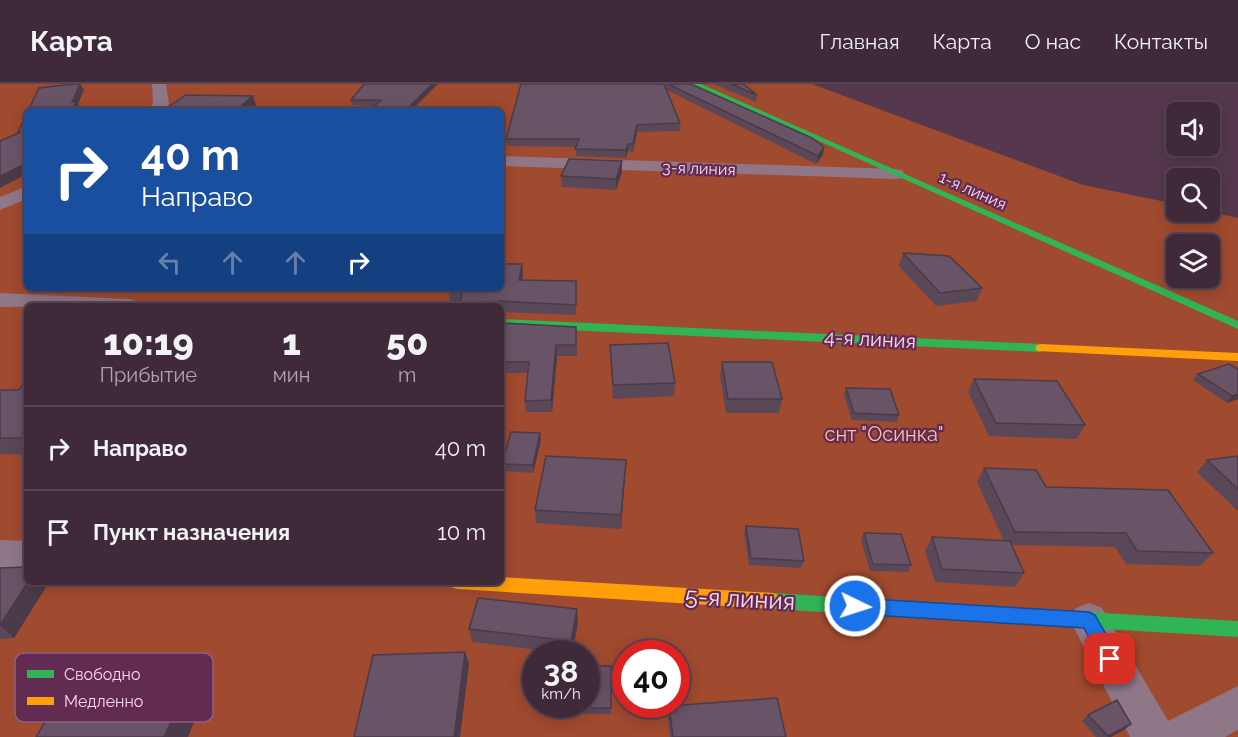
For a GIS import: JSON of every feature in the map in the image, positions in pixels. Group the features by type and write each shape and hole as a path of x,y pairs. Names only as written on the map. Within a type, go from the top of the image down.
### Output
{"street":[{"path":"158,108 161,104 159,84"},
{"name":"1-я линия","path":"695,84 1238,325"},
{"name":"3-я линия","path":"504,161 896,174"},
{"path":"0,204 24,193"},
{"path":"0,300 64,303"},
{"name":"4-я линия","path":"504,323 1238,357"},
{"path":"0,554 24,556"},
{"name":"5-я линия","path":"504,585 1238,629"},
{"path":"1089,620 1153,737"},
{"path":"1182,737 1238,706"}],"green space":[{"name":"снт \"Осинка\"","path":"0,84 812,84 1083,185 1166,202 1166,222 1220,222 1220,214 1238,218 1238,737 0,737"}],"building":[{"path":"80,84 72,102 77,101 73,108 29,108 39,88"},
{"path":"364,84 432,84 408,108 372,108 381,100 351,100"},
{"path":"521,84 664,84 680,123 637,125 633,144 628,144 626,150 575,149 579,139 506,139"},
{"path":"668,84 691,84 812,138 824,147 818,156"},
{"path":"731,84 743,84 757,95"},
{"path":"186,95 253,96 239,108 166,108"},
{"path":"24,119 24,164 0,176 0,141 21,132 18,132"},
{"path":"569,159 622,161 616,179 561,176"},
{"path":"903,253 949,256 982,288 940,293"},
{"path":"504,264 522,264 519,280 576,281 576,305 500,301 497,303 460,303 463,291 504,291"},
{"path":"504,323 576,327 576,345 556,345 551,400 525,401 529,362 504,362"},
{"path":"668,343 675,383 613,385 610,345"},
{"path":"722,362 772,362 782,399 728,399"},
{"path":"1229,364 1238,369 1238,394 1232,396 1198,374"},
{"path":"974,379 1057,381 1085,425 996,423"},
{"path":"24,384 24,438 0,438 0,391 18,390"},
{"path":"846,388 890,389 899,415 854,413"},
{"path":"511,432 540,433 533,465 504,464"},
{"path":"546,456 626,460 621,515 535,510"},
{"path":"1238,456 1238,489 1207,460"},
{"path":"984,468 1036,470 1046,487 1168,490 1213,553 1137,551 1126,533 1015,532"},
{"path":"746,526 798,529 804,561 751,558"},
{"path":"864,533 901,534 911,565 873,564"},
{"path":"932,537 1010,541 1024,573 942,569"},
{"path":"24,567 24,585 26,585 0,625 0,568"},
{"path":"478,598 577,609 571,640 469,629"},
{"path":"465,652 454,737 354,737 373,655"},
{"path":"600,666 611,666 611,708 600,708"},
{"path":"777,698 786,737 673,737 671,718 690,718 690,704"},
{"path":"1117,700 1131,724 1108,736 1088,715"},
{"path":"45,722 171,722 164,737 36,737"}],"traffic: fast":[{"path":"695,84 1238,325"},
{"path":"504,323 1041,348"},
{"path":"773,601 1238,629"}],"traffic: slow":[{"path":"1041,348 1238,357"},
{"path":"504,585 773,601"}],"route":[{"path":"855,606 1089,620 1110,659"}]}
